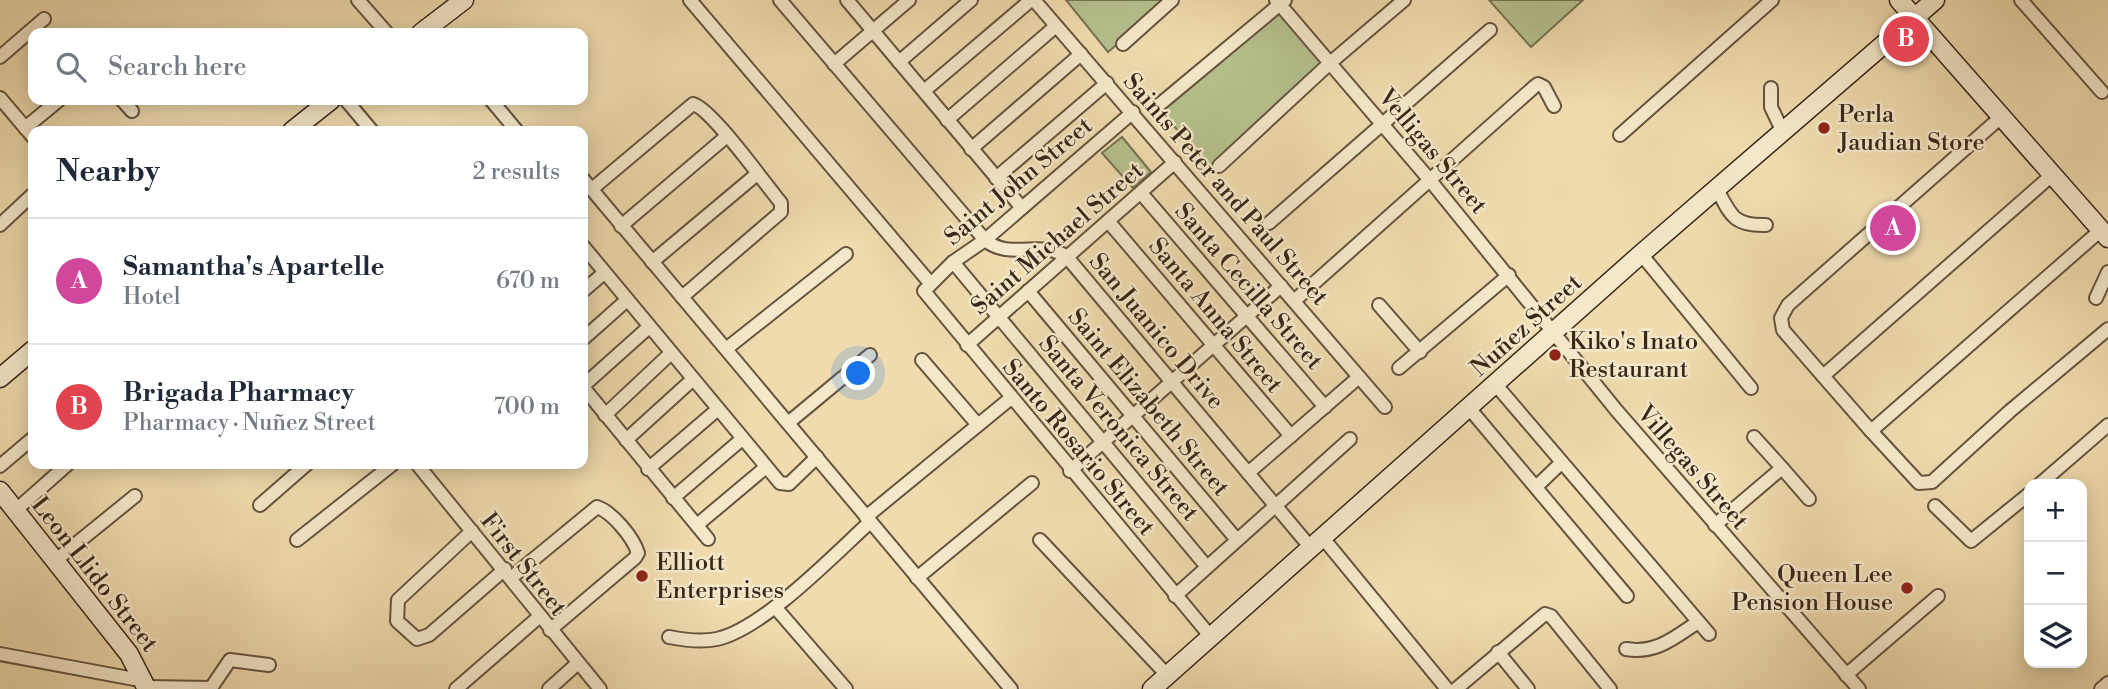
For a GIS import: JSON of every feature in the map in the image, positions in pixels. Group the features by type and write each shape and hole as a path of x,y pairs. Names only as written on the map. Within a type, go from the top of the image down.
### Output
{"street":[{"path":"358,0 383,28"},
{"path":"690,0 930,283"},
{"path":"780,0 985,240"},
{"path":"834,64 909,0"},
{"path":"899,62 971,0"},
{"path":"924,92 1032,0"},
{"name":"Saints Peter and Paul Street","path":"1032,0 1133,112 1385,407"},
{"path":"1123,44 1172,0"},
{"path":"1219,166 1330,63 1404,0"},
{"path":"1620,135 1772,0"},
{"path":"1871,431 2105,234 1899,0"},
{"name":"Nuñez Street","path":"1152,689 1641,254 1935,0"},
{"path":"2021,0 2102,92"},
{"path":"849,1 1022,208"},
{"path":"432,28 459,2"},
{"path":"1159,105 1280,2"},
{"name":"Velligas Street","path":"1280,2 1555,332"},
{"path":"34,28 44,19"},
{"path":"947,120 1056,26"},
{"path":"1269,223 1490,30"},
{"path":"0,57 28,33"},
{"path":"971,149 1082,54"},
{"path":"996,178 1107,83"},
{"path":"1294,301 1538,84 1544,87 1554,106"},
{"path":"1771,88 1771,107 1782,130"},
{"path":"0,99 28,132"},
{"path":"592,189 693,104 702,108 727,136 781,202 781,212 682,297"},
{"path":"36,126 55,105"},
{"path":"127,105 132,111"},
{"path":"298,126 325,105"},
{"path":"350,105 368,126"},
{"path":"495,105 513,126"},
{"name":"Saint John Street","path":"930,283 953,262 985,240 1133,112"},
{"path":"2001,117 1788,305 1781,318 1783,330 1919,483 1932,482 2010,411 2108,329"},
{"path":"621,226 727,136"},
{"name":"Saint Michael Street","path":"967,345 1175,162"},
{"path":"652,262 757,174"},
{"path":"1823,376 2052,175"},
{"path":"588,185 1011,689"},
{"path":"1717,189 1737,221 1749,226 1766,225"},
{"name":"Santa Cecilla Street","path":"1141,193 1325,407"},
{"path":"0,225 28,199"},
{"name":"Santa Anna Street","path":"1108,221 1292,436"},
{"name":"San Juanico Drive","path":"985,240 1005,251 1054,250 1067,257 1275,506 1317,543 1447,689"},
{"path":"588,252 670,354 784,486 817,457"},
{"path":"726,349 846,254"},
{"path":"1641,254 1751,388"},
{"name":"Santa Veronica Street","path":"953,262 1207,567"},
{"path":"588,286 604,272"},
{"path":"2096,298 2108,272"},
{"path":"1399,368 1509,275"},
{"name":"Santo Rosario Street","path":"930,283 924,294 1211,637"},
{"path":"1070,471 1281,286"},
{"name":"Saint Elizabeth Street","path":"1028,291 1237,540"},
{"path":"588,335 627,300"},
{"path":"1379,305 1420,352"},
{"path":"588,382 649,327"},
{"name":"Villegas Street","path":"1555,332 1715,525 1858,689"},
{"path":"0,378 28,354"},
{"path":"606,415 670,354"},
{"path":"788,424 870,355"},
{"path":"922,359 978,425"},
{"path":"1248,473 1359,377"},
{"path":"626,440 692,380"},
{"path":"1496,384 1709,634"},
{"path":"588,393 708,539"},
{"path":"669,637 715,640 727,636 775,607 868,519 1011,398"},
{"path":"1469,408 1627,596"},
{"path":"648,469 718,410"},
{"path":"2046,479 2108,425"},
{"path":"1754,437 1809,499"},
{"path":"673,498 742,439"},
{"path":"1175,596 1350,439"},
{"path":"0,466 28,442"},
{"path":"1536,488 1561,463"},
{"path":"697,525 766,467"},
{"path":"1715,525 1782,468"},
{"path":"16,510 62,469"},
{"path":"260,505 301,469"},
{"path":"297,540 387,469"},
{"name":"First Street","path":"421,469 509,573 550,630 600,689"},
{"path":"917,578 1032,483"},
{"name":"Leon Llido Street","path":"0,491 129,653 146,685"},
{"path":"57,560 135,496"},
{"path":"1935,506 1971,541 2024,498"},
{"path":"472,531 398,600 395,608 397,621 416,639 429,635 597,507 606,511 633,542 638,552 635,558 550,630"},
{"path":"1040,540 1167,676"},
{"path":"1846,675 1938,596"},
{"path":"775,607 846,689"},
{"path":"1456,689 1538,617 1548,615 1610,689"},
{"path":"456,689 540,616"},
{"path":"1626,649 1650,651 1698,622"},
{"path":"1497,652 1528,689"},
{"path":"0,654 146,685 211,688 230,660 269,665"},
{"path":"549,689 578,663"},
{"path":"2101,689 2108,683"}],"green space":[{"path":"1066,0 1169,0 1108,52"},
{"path":"1489,0 1583,0 1531,47"},
{"path":"1279,8 1329,65 1211,168 1157,107"},
{"path":"1122,137 1151,172 1133,188 1102,153"}],"place":[{"name":"Brigada Pharmacy","path":"1906,39"},
{"name":"Perla Jaudian Store","path":"1824,128"},
{"name":"Samantha's Apartelle","path":"1893,228"},
{"name":"Kiko's Inato Restaurant","path":"1555,355"},
{"name":"Elliott Enterprises","path":"642,576"},
{"name":"Queen Lee Pension House","path":"1907,588"}]}
